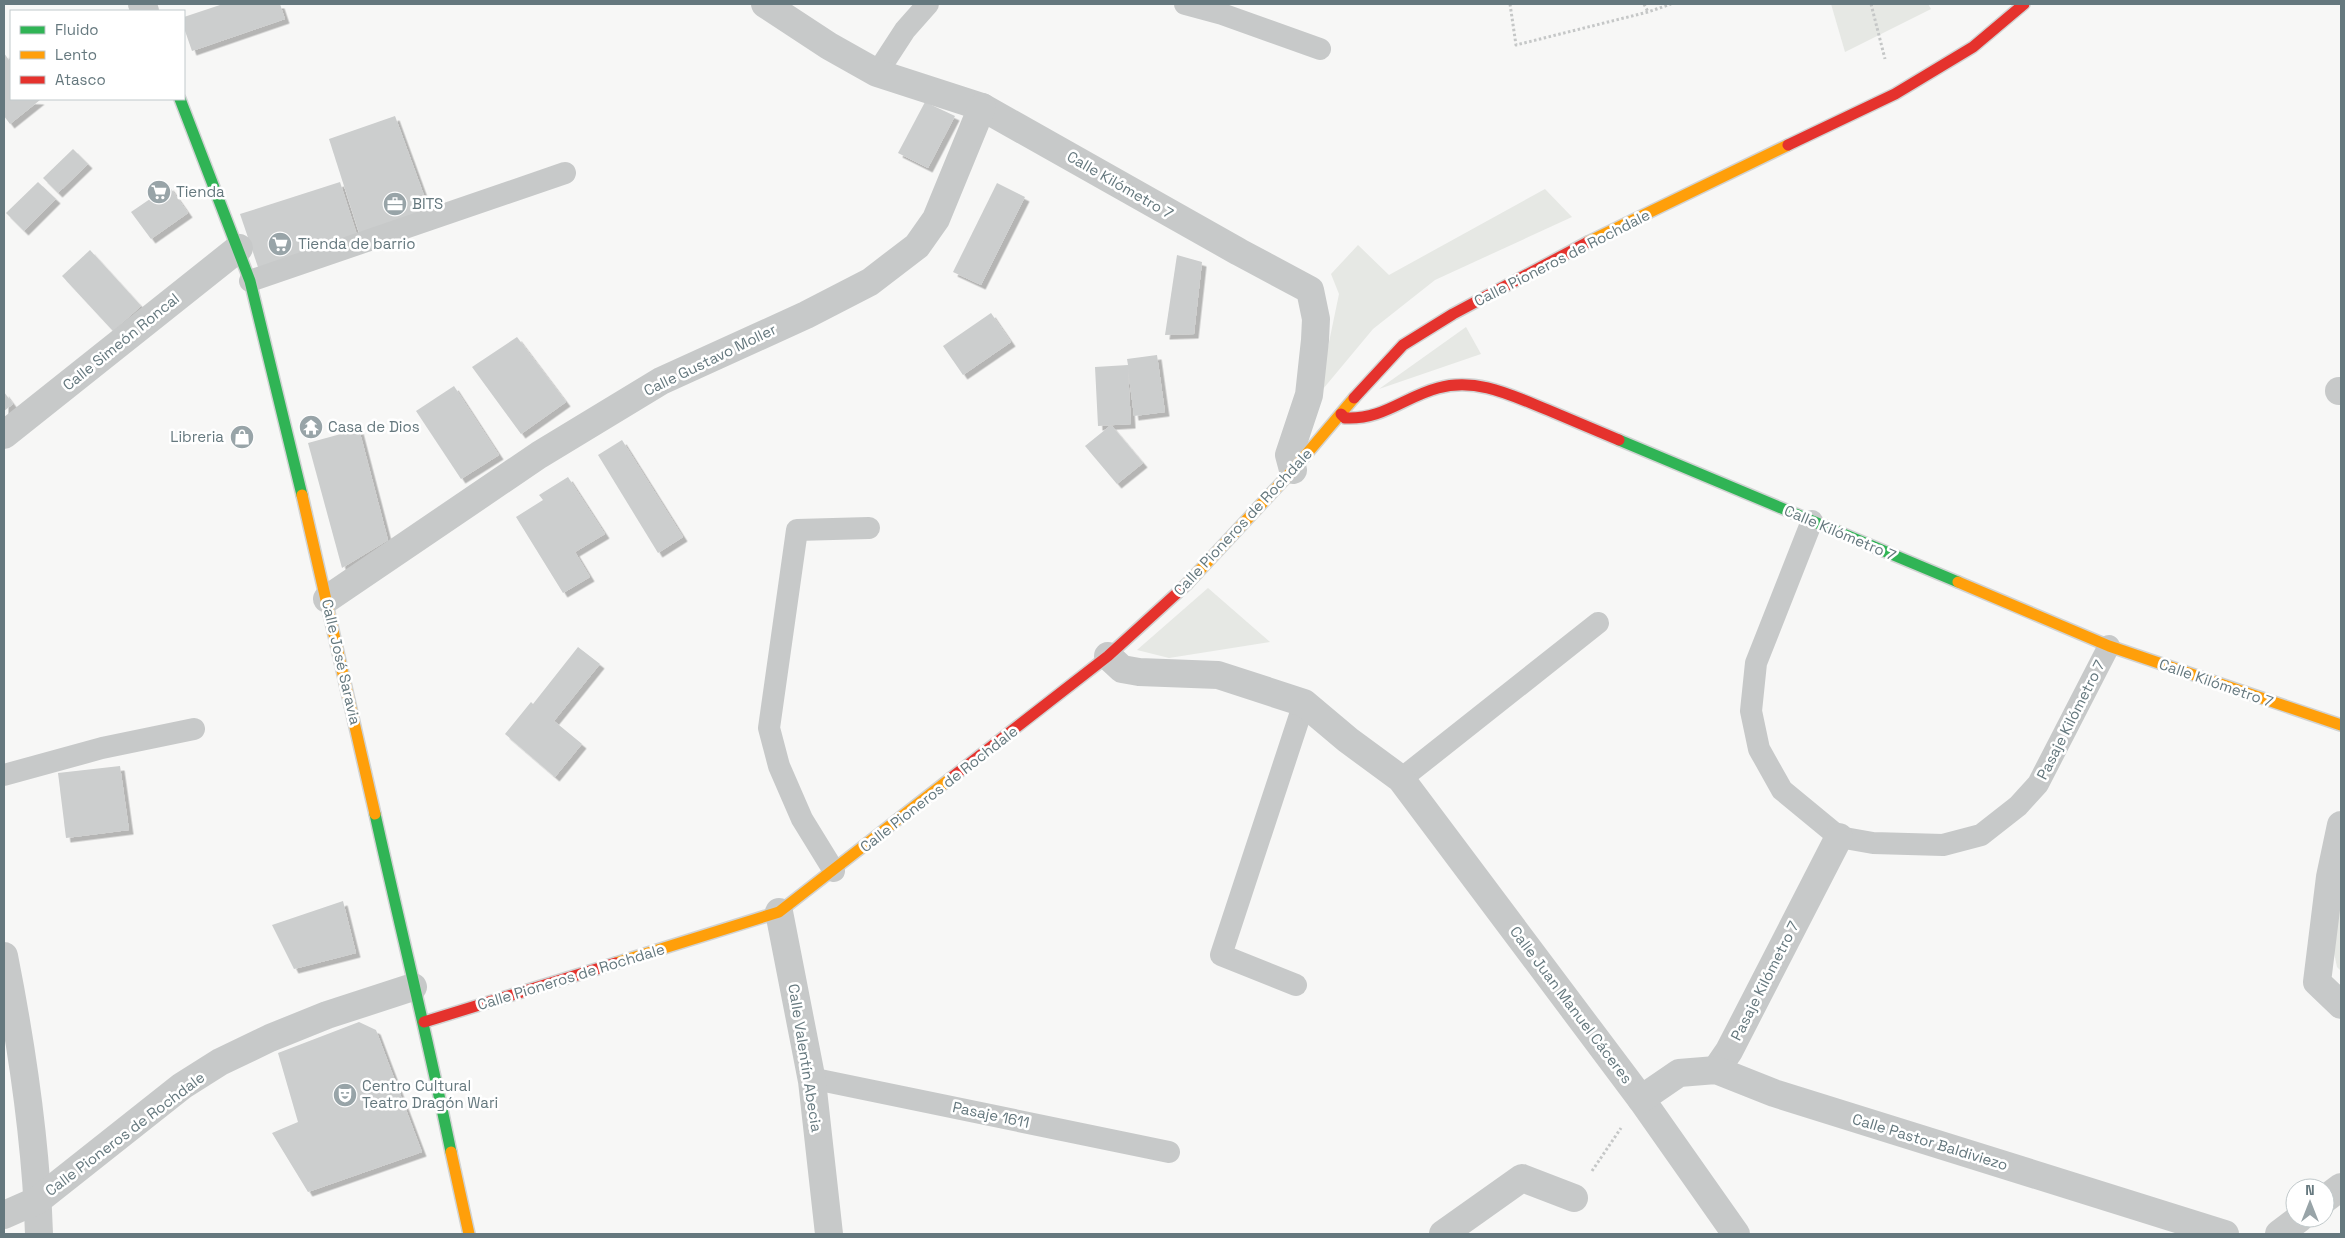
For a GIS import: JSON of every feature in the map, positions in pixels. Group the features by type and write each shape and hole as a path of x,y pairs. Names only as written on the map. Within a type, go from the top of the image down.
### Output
{"street":[{"name":"Calle Kilómetro 7","path":"765,4 829,46 877,73 982,107 1310,290 1316,319 1315,340 1309,395 1289,455 1293,470"},
{"name":"Calle Pioneros de Rochdale","path":"424,1022 779,912 1108,656 1199,573 1293,470 1369,380 1403,345 1453,314 1575,248 1895,94 1973,47 2024,4"},
{"name":"Calle José Saravia","path":"180,100 239,248 250,281 327,599 413,987 424,1022 469,1234"},
{"name":"Calle Gustavo Moller","path":"327,599 539,455 661,381 806,315 878,276 917,246 936,219 982,107"},
{"name":"Calle Simeón Roncal","path":"4,435 239,248"},
{"name":"Calle Kilómetro 7","path":"1341,414 1345,418 1366,418 1428,391 1449,385 1474,385 1502,391 2109,646 2341,725"},
{"name":"Calle Juan Manuel Cáceres","path":"1108,656 1122,669 1139,672 1218,675 1304,703 1348,740 1401,779 1641,1099 1736,1234"},
{"path":"2341,825 2330,877 2317,982 2341,1004"},
{"name":"Pasaje Kilómetro 7","path":"1716,1070 1729,1052 1839,837"},
{"name":"Calle Valentín Abecia","path":"779,912 812,1081 828,1234"},
{"path":"4,956 14,1008 24,1081 38,1200 39,1234"},
{"name":"Calle Pioneros de Rochdale","path":"4,1215 38,1200 182,1086 220,1062 270,1038 327,1015 413,987"},
{"name":"Calle Pastor Baldiviezo","path":"1641,1099 1679,1073 1716,1070 1774,1094 2225,1234"},
{"path":"1442,1234 1522,1178 1574,1198"}],"lane":[{"path":"877,73 905,30 928,4"},
{"path":"1185,4 1222,14 1320,49"},
{"path":"250,281 565,173"},
{"name":"Pasaje Kilómetro 7","path":"1812,521 1756,663 1751,711 1759,749 1782,790 1839,837 1873,843 1943,844 1981,835 2018,806 2038,784 2109,646"},
{"path":"834,871 802,819 779,766 769,728 797,530 869,528"},
{"path":"1401,779 1598,623"},
{"path":"1296,985 1221,955 1304,703"},
{"path":"4,775 102,748 194,729"},
{"name":"Pasaje 1611","path":"812,1081 820,1080 1169,1152"}],"path":[{"path":"1510,4 1516,45 1648,12 1672,4"},
{"path":"1644,4 1648,12"},
{"path":"1871,4 1895,94"},
{"path":"1574,1198 1641,1099"}],"shaded area":[{"path":"1831,4 1928,4 1931,9 1845,52"},
{"path":"1545,189 1572,217 1435,280 1373,329 1318,395 1339,294 1331,274 1358,245 1389,275"},
{"path":"1466,327 1481,354 1379,389"},
{"path":"1208,588 1270,642 1169,658 1137,650"},
{"path":"2341,848 2341,971 2337,967 2322,896"}],"building":[{"path":"223,4 280,4 285,19 192,51 185,31 185,17"},
{"path":"4,53 10,62 10,100 40,100 10,124 4,116"},
{"path":"925,102 955,116 928,168 898,153"},
{"path":"395,116 429,209 359,233 329,139"},
{"path":"73,149 88,164 58,193 43,178"},
{"path":"38,182 56,199 24,231 6,213"},
{"path":"340,182 358,238 259,270 240,214"},
{"path":"997,183 1025,197 981,285 953,272"},
{"path":"169,186 188,213 151,239 131,212"},
{"path":"90,250 141,306 113,331 62,276"},
{"path":"1177,255 1202,262 1194,334 1165,335"},
{"path":"991,313 1011,342 963,375 943,346"},
{"path":"517,337 566,402 521,434 472,367"},
{"path":"1157,355 1165,412 1134,416 1128,369 1131,424 1098,426 1095,367 1128,365 1127,359"},
{"path":"454,386 499,455 461,479 416,411"},
{"path":"4,392 13,404 4,411"},
{"path":"1111,425 1143,463 1117,484 1085,446"},
{"path":"359,429 388,540 342,568 308,443"},
{"path":"622,440 683,537 658,553 598,455"},
{"path":"568,477 605,534 575,552 590,577 563,593 516,517 543,500 539,495"},
{"path":"578,647 600,664 554,721 582,744 555,777 505,734 531,702 533,704"},
{"path":"120,766 129,830 66,838 58,773"},
{"path":"343,901 356,953 294,969 272,925"},
{"path":"359,1022 376,1030 422,1152 308,1192 272,1133 298,1122 278,1053"}],"traffic: fast":[{"path":"180,100 250,281 302,495"},
{"path":"1619,440 1958,582"},
{"path":"375,814 451,1152"}],"traffic: slow":[{"path":"1588,242 1788,145"},
{"path":"1187,584 1293,470 1354,398"},
{"path":"302,495 375,814"},
{"path":"1958,582 2109,646 2341,725"},
{"path":"616,963 779,912 951,778"},
{"path":"451,1152 469,1234"}],"traffic: jam":[{"path":"1788,145 1895,94 1973,47 2024,4"},
{"path":"1354,398 1403,345 1453,314 1588,242"},
{"path":"1341,414 1345,418 1359,418 1382,412 1438,388 1452,385 1481,386 1508,394 1619,440"},
{"path":"951,778 1108,656 1187,584"},
{"path":"424,1022 616,963"}],"place":[{"name":"Tienda","path":"159,192"},
{"name":"BITS","path":"395,204"},
{"name":"Tienda de barrio","path":"280,244"},
{"name":"Casa de Dios","path":"311,427"},
{"name":"Libreria","path":"242,437"},
{"name":"Centro Cultural Teatro Dragón Wari","path":"345,1095"}]}
